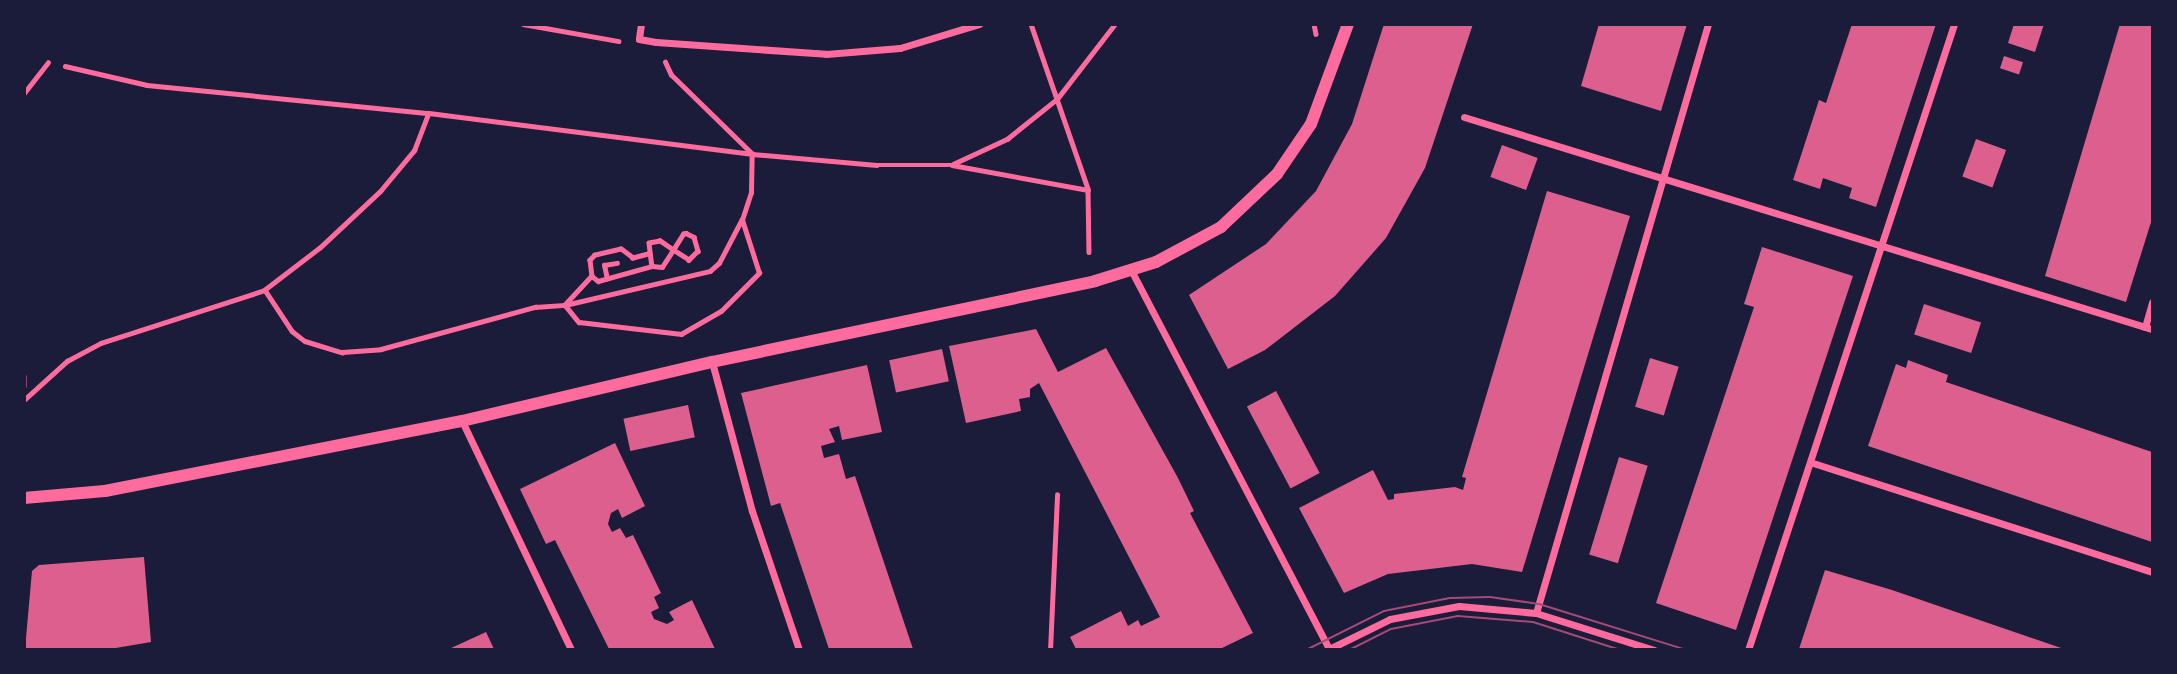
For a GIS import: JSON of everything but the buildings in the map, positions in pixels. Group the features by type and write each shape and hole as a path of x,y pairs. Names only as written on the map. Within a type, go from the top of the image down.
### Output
{"street":[{"path":"641,24 639,39 789,54 864,54 900,48 979,24"},
{"path":"24,498 105,491 463,421 712,362 1131,270 1210,234 1277,174 1311,124 1348,24"},
{"path":"1536,613 1708,24"},
{"path":"1748,649 1813,463 1954,24"},
{"path":"1464,117 1662,181 2149,328 2152,302"},
{"path":"1131,270 1328,649 1390,619 1459,606 1536,613 1654,649"},
{"path":"712,362 752,511 799,649"},
{"path":"463,421 571,649"},
{"path":"1813,463 2152,572"}],"lane":[{"path":"24,93 48,62"},
{"path":"1050,649 1057,494"}],"path":[{"path":"523,24 608,42 639,39"},
{"path":"1031,24 1088,190 1089,252"},
{"path":"952,165 1007,139 1057,99 1115,24"},
{"path":"1314,24 1316,34"},
{"path":"265,290 292,331 304,341 342,352 381,349 535,307 565,305 710,271 719,263 742,220 751,193 752,154 671,75 656,42"},
{"path":"48,62 147,85 429,113 752,154 877,165 952,165 1088,190"},
{"path":"24,400 67,361 101,343 265,290 320,248 381,191 415,150 429,113"},
{"path":"565,305 579,322 681,334 721,311 757,277 759,268 745,240 742,220"},
{"path":"592,276 598,281 652,266 662,267 673,250 686,233 694,237 698,251 689,260 673,250 653,241 647,246 652,266"},
{"path":"565,305 592,276 592,256 621,249 633,258 648,254"},
{"path":"607,279 604,265 617,262"},
{"path":"24,376 24,386"}],"tram line":[{"path":"1306,650 1384,611 1450,598 1490,597 1539,604 1687,650"},
{"path":"1349,650 1391,629 1458,616 1533,622 1620,650"}]}
